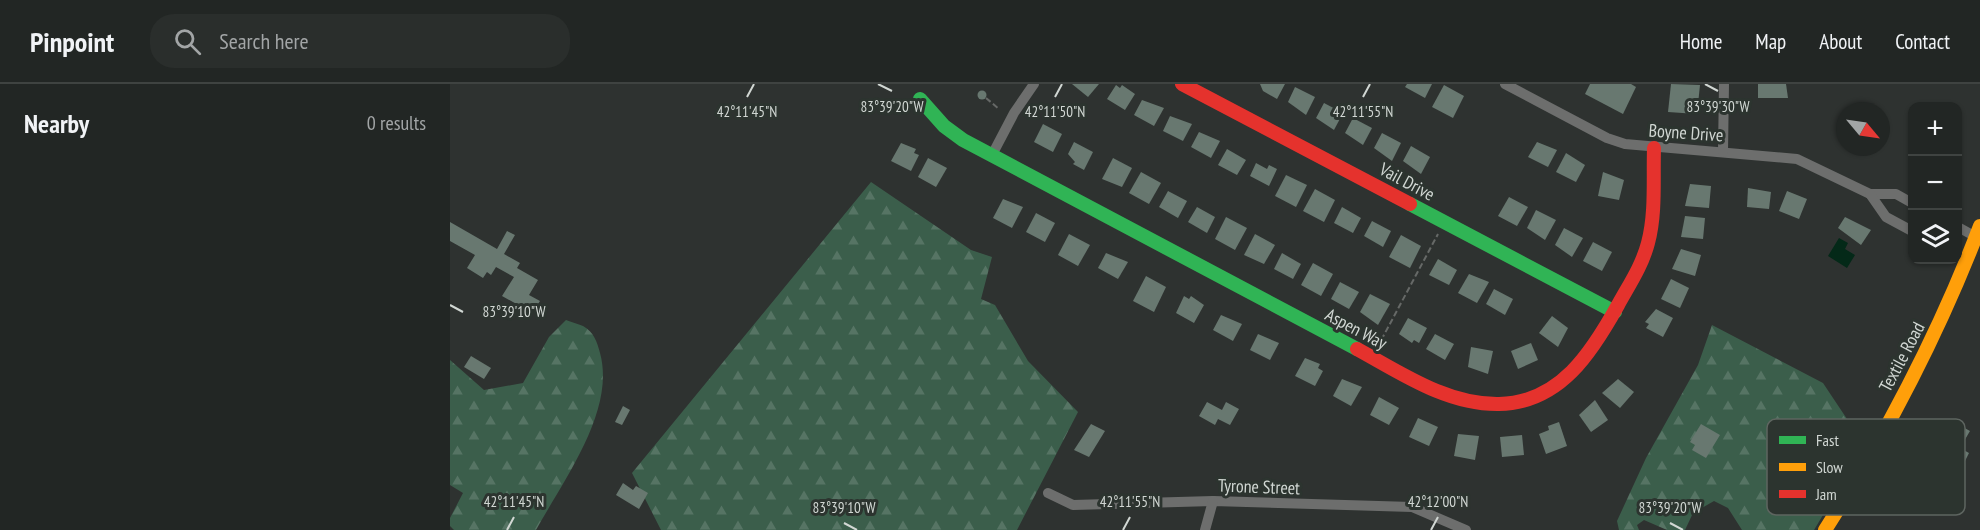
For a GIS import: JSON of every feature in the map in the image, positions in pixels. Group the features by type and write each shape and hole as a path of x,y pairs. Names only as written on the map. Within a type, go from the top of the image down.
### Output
{"street":[{"path":"992,155 1014,113 1034,84"},
{"name":"Vail Drive","path":"1182,84 1615,312"},
{"name":"Boyne Drive","path":"1505,84 1608,138 1625,144 1797,159 1870,194 1896,194 1908,201"},
{"path":"1724,84 1724,152"},
{"name":"Aspen Way","path":"920,99 955,134 992,155 1439,393 1470,404 1487,406 1518,403 1557,387 1581,368 1591,355 1645,253 1651,218 1654,148"},
{"name":"Boyne Drive","path":"1870,194 1886,217 1908,229"},
{"path":"1962,228 1978,231"},
{"name":"Textile Road","path":"1962,258 1978,231"},
{"name":"Textile Road","path":"1889,419 1920,365 1960,264"},
{"name":"Tyrone Street","path":"1048,493 1073,505 1213,501 1412,507 1466,530"},
{"path":"1204,530 1213,501"},
{"name":"Textile Road","path":"1824,530 1833,515"}],"path":[{"path":"986,98 999,109"},
{"path":"1375,350 1440,230"}],"green space":[{"path":"871,182 971,250 992,257 981,299 995,305 1028,361 1078,412 1017,530 661,530 632,473"},
{"path":"566,320 587,328 592,334 600,353 603,375 601,398 594,422 572,468 536,530 454,530 450,526 450,518 463,493 450,485 450,360 484,390 523,383 549,337"},
{"path":"1712,325 1823,383 1847,419 1767,419 1767,515 1823,515 1814,530 1742,530 1728,508 1714,501 1693,513 1685,530 1667,530 1644,520 1637,525 1639,530 1619,530 1617,521 1646,458 1698,365"}],"shaded area":[{"path":"1839,238 1848,243 1845,249 1855,255 1847,268 1828,256"}],"building":[{"path":"1072,84 1099,84 1088,97"},
{"path":"1260,84 1285,84 1277,99 1263,91"},
{"path":"1407,84 1432,84 1425,98 1405,87"},
{"path":"1590,84 1631,84 1636,87 1623,114 1585,94"},
{"path":"1671,84 1700,85 1697,114 1668,112"},
{"path":"1758,84 1786,84 1788,98 1758,98"},
{"path":"1116,85 1120,88 1122,85 1135,94 1125,110 1107,99"},
{"path":"1444,85 1464,96 1453,118 1432,107"},
{"path":"1295,87 1315,97 1306,115 1288,102"},
{"path":"982,90 987,95 982,100 977,95"},
{"path":"1142,100 1164,108 1154,126 1134,115"},
{"path":"1324,103 1343,113 1334,130 1316,118"},
{"path":"1170,116 1192,124 1183,141 1163,131"},
{"path":"1353,118 1372,128 1363,145 1345,133"},
{"path":"1043,124 1062,134 1053,152 1034,142"},
{"path":"1199,132 1220,141 1211,158 1191,147"},
{"path":"1382,133 1401,143 1392,161 1374,148"},
{"path":"1074,142 1093,152 1084,170 1073,164 1075,162 1068,154"},
{"path":"1537,142 1557,150 1548,167 1528,157"},
{"path":"901,143 916,149 914,153 919,155 911,171 891,161"},
{"path":"1411,146 1430,157 1421,174 1403,161"},
{"path":"1227,149 1246,160 1237,175 1218,165"},
{"path":"1566,153 1585,165 1576,182 1556,172"},
{"path":"928,158 947,168 936,187 918,177"},
{"path":"1113,158 1132,168 1122,187 1102,179"},
{"path":"1256,163 1267,169 1269,165 1277,169 1269,186 1250,176"},
{"path":"1141,172 1161,183 1149,204 1129,193"},
{"path":"1603,172 1624,180 1619,200 1598,196"},
{"path":"1286,175 1307,185 1296,207 1275,196"},
{"path":"1690,184 1711,186 1709,208 1685,206"},
{"path":"1748,188 1771,192 1769,209 1747,207"},
{"path":"1315,189 1335,200 1324,222 1303,211"},
{"path":"1168,191 1187,201 1178,218 1159,207"},
{"path":"1787,191 1807,199 1799,219 1779,211"},
{"path":"1509,197 1528,207 1517,226 1498,216"},
{"path":"1003,199 1023,207 1012,228 993,218"},
{"path":"1197,207 1215,217 1207,233 1188,222"},
{"path":"1342,207 1361,218 1353,233 1334,223"},
{"path":"1536,210 1556,220 1545,240 1527,228"},
{"path":"1036,213 1055,223 1045,242 1026,232"},
{"path":"1685,216 1705,218 1703,239 1681,237"},
{"path":"1226,217 1247,228 1235,250 1215,239"},
{"path":"1845,217 1871,230 1861,245 1838,228"},
{"path":"1372,221 1391,231 1383,247 1364,236"},
{"path":"450,222 497,249 507,231 515,235 504,254 520,263 517,268 538,280 529,295 540,301 535,309 525,303 522,307 502,296 514,277 496,267 491,275 487,272 483,278 467,268 475,255 450,241"},
{"path":"1564,228 1583,238 1572,257 1555,245"},
{"path":"1069,234 1090,245 1078,266 1058,255"},
{"path":"1255,234 1275,245 1264,264 1244,255"},
{"path":"1401,235 1421,246 1410,268 1389,257"},
{"path":"1593,242 1612,252 1602,271 1583,261"},
{"path":"1681,249 1701,255 1695,276 1672,269"},
{"path":"1106,253 1128,262 1118,279 1098,268"},
{"path":"1282,253 1301,264 1293,279 1274,269"},
{"path":"1438,259 1457,270 1449,285 1429,275"},
{"path":"1313,263 1333,274 1321,296 1301,285"},
{"path":"1469,274 1489,282 1477,303 1458,293"},
{"path":"1146,276 1166,287 1154,312 1133,301"},
{"path":"1671,279 1689,288 1680,308 1661,299"},
{"path":"1340,282 1359,292 1349,309 1331,299"},
{"path":"1494,289 1513,299 1505,315 1486,304"},
{"path":"1370,294 1390,304 1378,325 1360,312"},
{"path":"1184,296 1189,299 1191,296 1204,305 1194,323 1176,313"},
{"path":"1656,309 1673,318 1663,337 1646,328 1649,324 1645,322"},
{"path":"1221,315 1242,324 1233,341 1213,330"},
{"path":"1552,316 1568,328 1558,347 1539,333"},
{"path":"1408,318 1427,328 1419,343 1414,340 1412,343 1399,334"},
{"path":"1258,334 1279,343 1270,360 1250,350"},
{"path":"1435,334 1454,344 1445,360 1426,349"},
{"path":"1531,343 1538,360 1518,369 1511,351"},
{"path":"1471,347 1493,351 1488,374 1468,367"},
{"path":"471,356 491,368 484,379 464,367"},
{"path":"1305,358 1320,364 1318,368 1323,371 1315,386 1295,376"},
{"path":"1342,379 1362,387 1351,406 1333,396"},
{"path":"1618,379 1634,392 1620,408 1602,393"},
{"path":"1379,397 1399,408 1389,425 1370,415"},
{"path":"1595,400 1608,420 1591,432 1579,415"},
{"path":"1207,402 1222,410 1226,402 1239,409 1230,425 1218,419 1215,425 1199,416"},
{"path":"623,406 630,410 622,425 615,422"},
{"path":"1418,418 1438,427 1429,446 1409,437"},
{"path":"1559,422 1567,446 1546,454 1539,434 1549,430 1548,426"},
{"path":"1091,424 1105,431 1089,457 1074,450"},
{"path":"1701,424 1720,435 1706,458 1692,450 1695,445 1690,442"},
{"path":"1965,428 1970,431 1965,440"},
{"path":"1458,434 1479,436 1475,460 1454,456"},
{"path":"1522,435 1524,455 1502,457 1500,437"},
{"path":"623,483 633,490 636,486 648,493 639,509 616,495"}],"traffic: fast":[{"path":"920,99 944,126 963,140 1357,349"},
{"path":"1410,204 1615,312"}],"traffic: slow":[{"path":"1890,419 1929,344 1980,226"},
{"path":"1825,530 1834,515"}],"traffic: jam":[{"path":"1182,84 1410,204"},
{"path":"1357,349 1425,386 1480,403 1499,404 1521,401 1540,395 1557,385 1572,372 1597,340 1642,260 1652,220 1654,148"}]}
